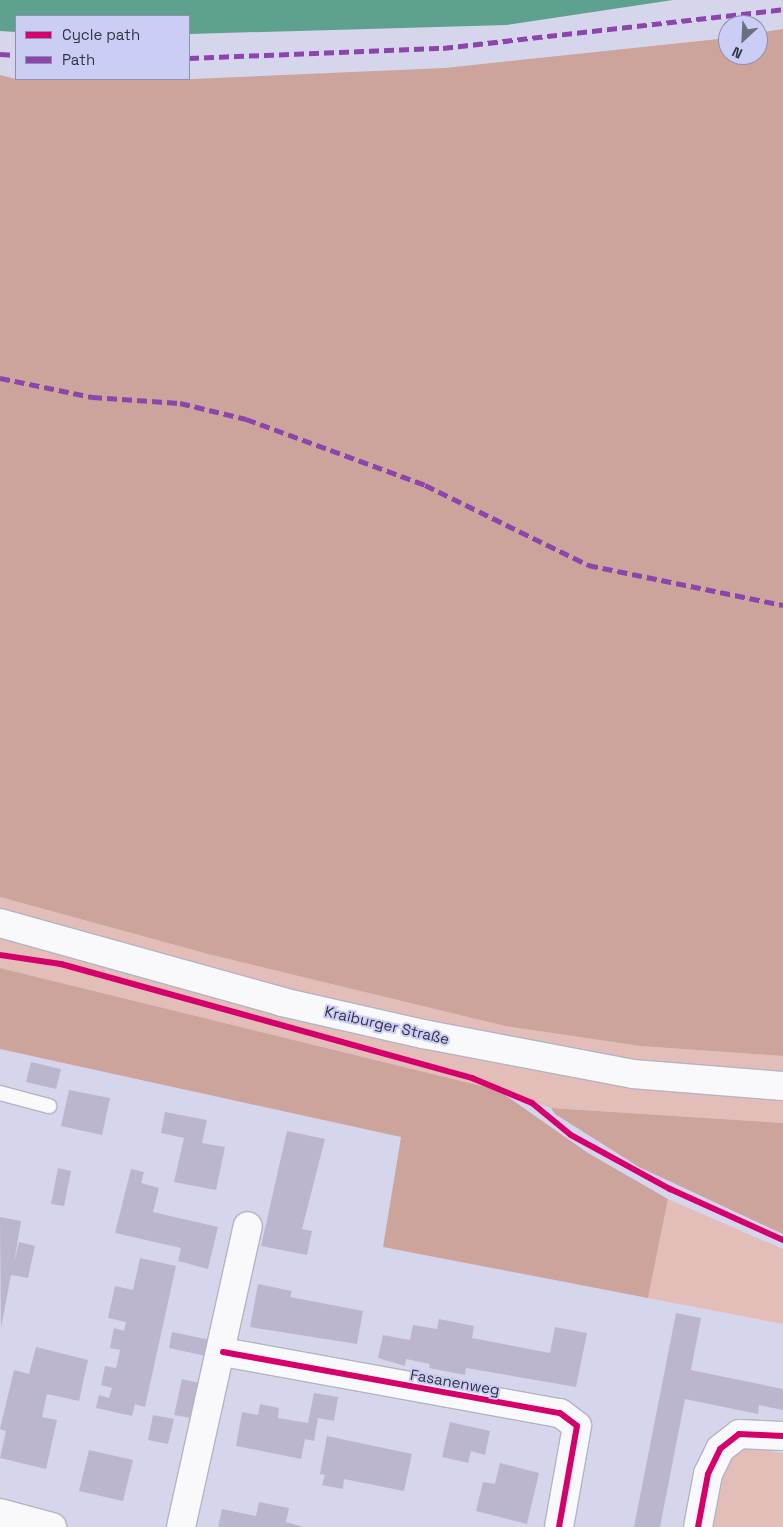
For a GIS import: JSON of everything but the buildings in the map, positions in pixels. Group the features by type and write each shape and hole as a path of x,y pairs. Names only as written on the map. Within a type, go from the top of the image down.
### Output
{"street":[{"name":"Kraiburger Straße","path":"0,923 282,1002 423,1034 633,1074 783,1086"},
{"path":"181,1527 223,1352 248,1226"},
{"name":"Fasanenweg","path":"223,1352 560,1413 577,1426 559,1527"},
{"path":"698,1527 708,1474 720,1449 740,1434 783,1436"},
{"path":"0,1513 52,1527"}],"lane":[{"path":"0,1093 49,1106"}],"shaded area":[{"path":"0,0 673,0 507,25 190,34 190,15 15,15 15,32 0,31"},
{"path":"783,29 783,1056 640,1046 505,1026 208,954 0,897 0,75 15,80 190,80 445,68 718,39 718,65 768,65 768,31"},
{"path":"0,897 208,954 505,1026 640,1046 783,1056 783,1123 551,1108 498,1090 0,968"},
{"path":"0,968 498,1090 588,1153 668,1199 648,1298 383,1247 401,1137 0,1049"},
{"path":"551,1108 783,1123 783,1234 639,1167 555,1114"},
{"path":"668,1199 783,1249 783,1324 648,1298"},
{"path":"749,1448 783,1453 783,1527 708,1527 719,1473 731,1456"}],"marked path":[{"path":"190,58 443,48 783,9"},
{"path":"0,54 15,55"},
{"path":"0,378 92,397 180,403 246,419 425,485 588,565 783,605"}],"cycle path":[{"path":"0,955 61,964 472,1078 532,1103 571,1135 670,1189 783,1240"},
{"path":"223,1352 560,1413 577,1426 559,1527"},
{"path":"698,1527 708,1474 720,1449 739,1434 783,1436"}]}
